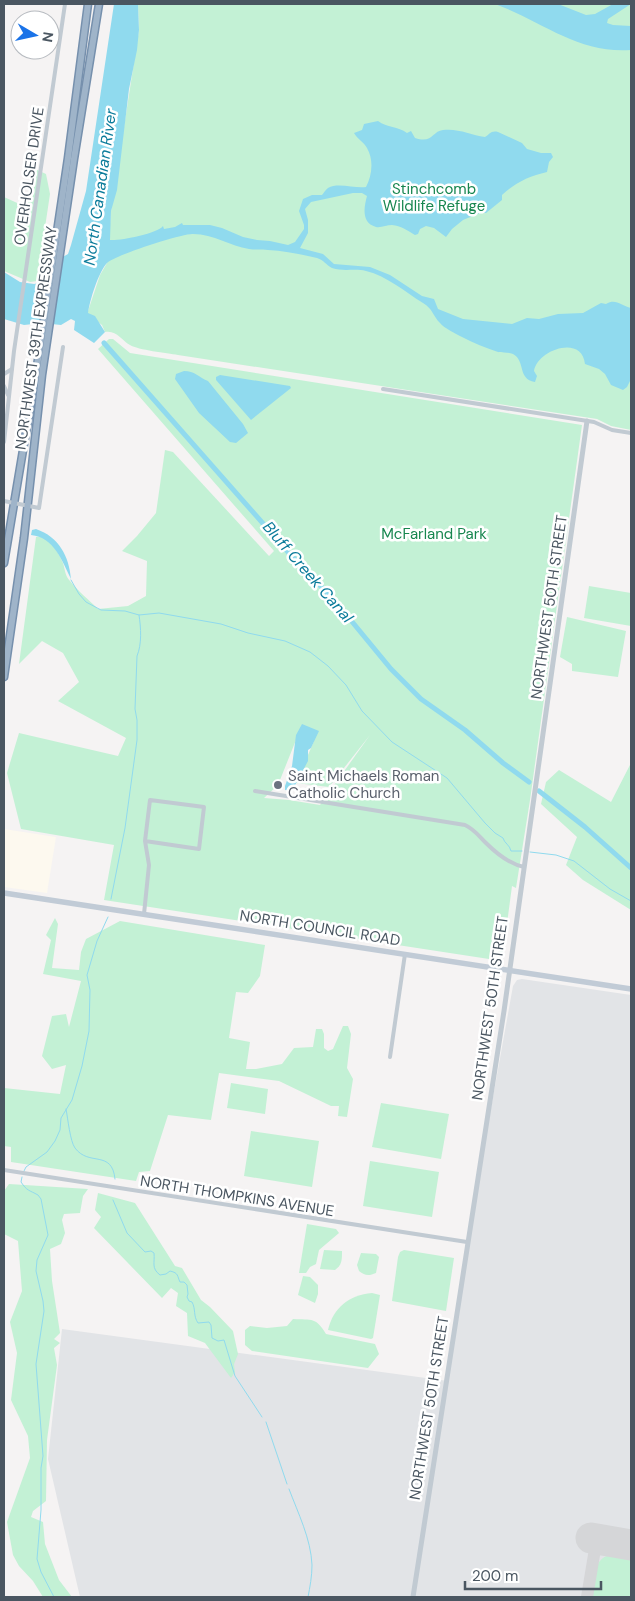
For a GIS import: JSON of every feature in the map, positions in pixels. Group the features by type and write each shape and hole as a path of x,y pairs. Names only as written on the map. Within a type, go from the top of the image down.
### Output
{"highway":[{"name":"NORTHWEST 39TH EXPRESSWAY","path":"71,159 88,4"},
{"name":"NORTHWEST 39TH EXPRESSWAY","path":"4,677 28,507 45,337 71,159 99,4"},
{"name":"NORTHWEST 39TH EXPRESSWAY","path":"4,562 12,504 45,337"}],"main road":[{"name":"NORTH COUNCIL ROAD","path":"4,893 631,990"}],"street":[{"name":"OVERHOLSER DRIVE","path":"4,442 65,4"},
{"path":"4,501 39,508 62,347"},
{"path":"4,374 13,369"},
{"path":"4,386 9,397"},
{"path":"384,389 599,423 612,430 631,433"},
{"name":"NORTHWEST 50TH STREET","path":"413,1597 509,971 587,421"},
{"path":"255,791 464,825 473,830 492,849 516,865 524,867"},
{"path":"144,914 149,865 145,841 150,800 204,807 199,848 145,841"},
{"path":"390,1057 405,954"},
{"name":"NORTH THOMPKINS AVENUE","path":"4,1170 468,1242"}],"shaded area":[{"path":"4,829 56,837 47,893 4,887"},
{"path":"522,979 631,995 631,1597 80,1597 48,1459 62,1329 448,1381 488,1125 513,986 517,980"}],"green space":[{"name":"Stinchcomb Wildlife Refuge","path":"138,4 631,4 631,430 611,426 597,419 146,350 130,345 113,332 105,332 102,325 87,314 100,275 107,263 111,211 139,30"},
{"path":"33,168 46,174 50,194 37,281 30,282 4,271 4,197 26,207"},
{"name":"McFarland Park","path":"109,339 113,339 130,353 582,425 530,800 516,888 512,886 502,961 104,900 114,845 21,829 7,773 19,733 118,756 126,738 58,701 79,682 63,653 42,641 19,664 36,537 45,538 49,541 63,563 68,579 98,609 128,606 146,596 147,561 122,551 156,513 165,450 173,452 269,556 274,551 98,349","holes":["302,725 314,741 296,783 329,787 370,735 320,805 264,798 278,785"]},
{"path":"589,586 631,593 631,626 584,618"},
{"path":"567,617 626,631 618,677 572,671 572,664 560,657"},
{"path":"631,763 631,910 583,880 566,865 577,837 541,804 546,782 559,770 611,802"},
{"path":"55,918 58,924 52,968 79,970 81,952 86,939 120,921 265,945 260,976 248,993 236,992 229,1038 250,1042 246,1069 256,1069 282,1064 294,1048 313,1047 316,1029 322,1029 324,1048 328,1051 333,1049 343,1026 348,1026 351,1034 347,1068 353,1079 347,1117 338,1116 339,1106 331,1106 279,1081 219,1073 211,1120 168,1115 150,1171 139,1172 136,1181 11,1162 11,1147 4,1146 4,1088 60,1094 66,1065 52,1069 42,1056 52,1016 66,1014 69,1027 81,981 43,974 51,940 46,935"},
{"path":"231,1083 268,1089 265,1114 227,1108"},
{"path":"381,1103 449,1114 441,1159 372,1147"},
{"path":"251,1131 319,1141 312,1187 244,1176"},
{"path":"370,1161 439,1172 432,1217 363,1206"},
{"path":"9,1184 88,1189 83,1196 80,1213 64,1214 62,1220 65,1233 61,1244 50,1249 52,1281 60,1333 54,1339 60,1343 54,1348 57,1365 47,1440 46,1501 33,1511 31,1517 43,1522 45,1544 59,1580 72,1597 43,1597 33,1581 19,1566 13,1555 7,1522 30,1458 28,1436 11,1400 17,1353 10,1322 22,1291 18,1241 4,1234 4,1191"},
{"path":"98,1193 135,1203 175,1266 182,1268 201,1300 233,1331 238,1354 234,1364 235,1372 231,1378 205,1343 188,1336 187,1313 176,1306 178,1293 171,1288 162,1298 94,1228 101,1217 95,1210"},
{"path":"307,1224 336,1229 339,1233 319,1250 316,1264 310,1267 306,1273 299,1273"},
{"path":"324,1250 342,1251 341,1262 335,1270 320,1269"},
{"path":"404,1250 454,1258 446,1311 392,1301 398,1257 400,1252"},
{"path":"361,1253 376,1254 379,1257 376,1273 367,1275 359,1271 357,1265"},
{"path":"303,1276 310,1277 318,1285 315,1303 298,1295"},
{"path":"372,1293 380,1295 373,1338 328,1330 334,1315 343,1304 356,1297"},
{"path":"293,1319 313,1320 326,1334 375,1344 379,1354 368,1368 252,1351 245,1345 245,1330 250,1326 267,1328 287,1326"},
{"path":"607,1556 631,1560 631,1597 592,1597 597,1567 602,1558"}],"water":[{"name":"North Canadian River","path":"114,4 138,4 139,30 129,89 117,190 111,211 110,240 138,236 153,232 163,226 164,229 175,227 182,223 183,225 210,225 243,237 288,245 295,242 304,229 299,211 303,199 312,195 322,195 332,186 366,187 371,173 371,158 366,146 354,133 362,130 364,124 378,121 407,133 411,131 415,138 421,139 429,138 443,130 459,131 485,137 492,132 498,132 522,143 527,149 541,153 551,153 553,157 549,162 547,172 528,178 512,187 502,195 502,200 486,213 480,213 463,220 446,237 434,228 426,226 415,235 404,228 390,225 376,227 371,225 365,214 367,196 362,193 353,193 311,202 305,209 308,220 308,233 300,248 323,254 334,264 370,267 390,275 422,296 434,299 438,309 463,319 512,324 527,318 539,319 558,314 583,313 601,303 616,302 631,308 631,379 627,387 623,390 611,385 605,374 599,369 585,364 582,355 576,349 568,347 560,348 543,357 537,363 534,371 537,376 535,382 529,380 524,374 517,357 513,354 489,349 450,331 440,323 426,305 374,273 362,270 341,270 332,268 317,258 280,251 249,249 215,238 193,234 134,250 107,263 98,280 88,313 95,316 105,332 94,343 74,330 75,321 71,319 61,325 42,323 24,325 4,319 4,272 20,282 39,283 51,276 61,258 68,254 86,191"},
{"path":"495,4 558,4 586,15 595,14 613,4 631,4 608,19 607,23 631,26 631,50 612,50 577,42"},
{"path":"184,371 194,373 208,381 243,424 248,433 236,443 230,442 199,413 175,379 176,374"},
{"path":"220,375 290,386 291,388 251,420 216,380 216,377"},
{"path":"36,529 57,542 65,555 71,579 51,545 46,540 31,535 32,530"},
{"path":"302,724 319,731 311,748 308,750 308,761 292,791 285,790 292,766 296,735"}],"waterway":[{"name":"Bluff Creek Canal","path":"104,343 289,553 335,601 391,669 421,699 465,730 503,763 529,782"},
{"path":"71,580 86,602 101,610 125,611 139,615 159,613 221,624 248,633 285,641 310,652 328,666 346,685 362,711 392,742 447,778 485,823 503,838 511,851 522,851"},
{"path":"111,899 125,828 137,740 135,709 137,656 141,636 139,615"},
{"name":"Bluff Creek Canal","path":"539,791 585,827 631,868"},
{"path":"530,852 556,855 574,861 610,889 631,901"},
{"path":"24,1171 26,1167 47,1152 55,1141 60,1130 61,1118 72,1100 82,1066 89,1031 90,990 87,975 97,941 108,917"},
{"path":"66,1109 70,1135 75,1148 87,1157 105,1161 109,1164 115,1179"},
{"path":"22,1177 21,1182 25,1187 41,1199 48,1235 37,1260 36,1271 44,1311 36,1364 43,1456 37,1559 41,1572 54,1597"},
{"path":"113,1200 127,1233 145,1252 151,1251 154,1253 155,1270 160,1275 170,1271 173,1272 177,1275 180,1282 184,1282 187,1285 187,1297 192,1302 196,1320 198,1323 209,1322 212,1338 218,1341 224,1340 235,1376 262,1417"},
{"path":"266,1422 287,1484"},
{"path":"289,1489 304,1526 311,1555 312,1573 308,1597"}],"taxiway":[{"path":"587,1597 595,1549 605,1542 617,1542"}],"runway":[{"path":"591,1538 631,1545"}],"place":[{"name":"Saint Michaels Roman Catholic Church","path":"278,785"}]}
